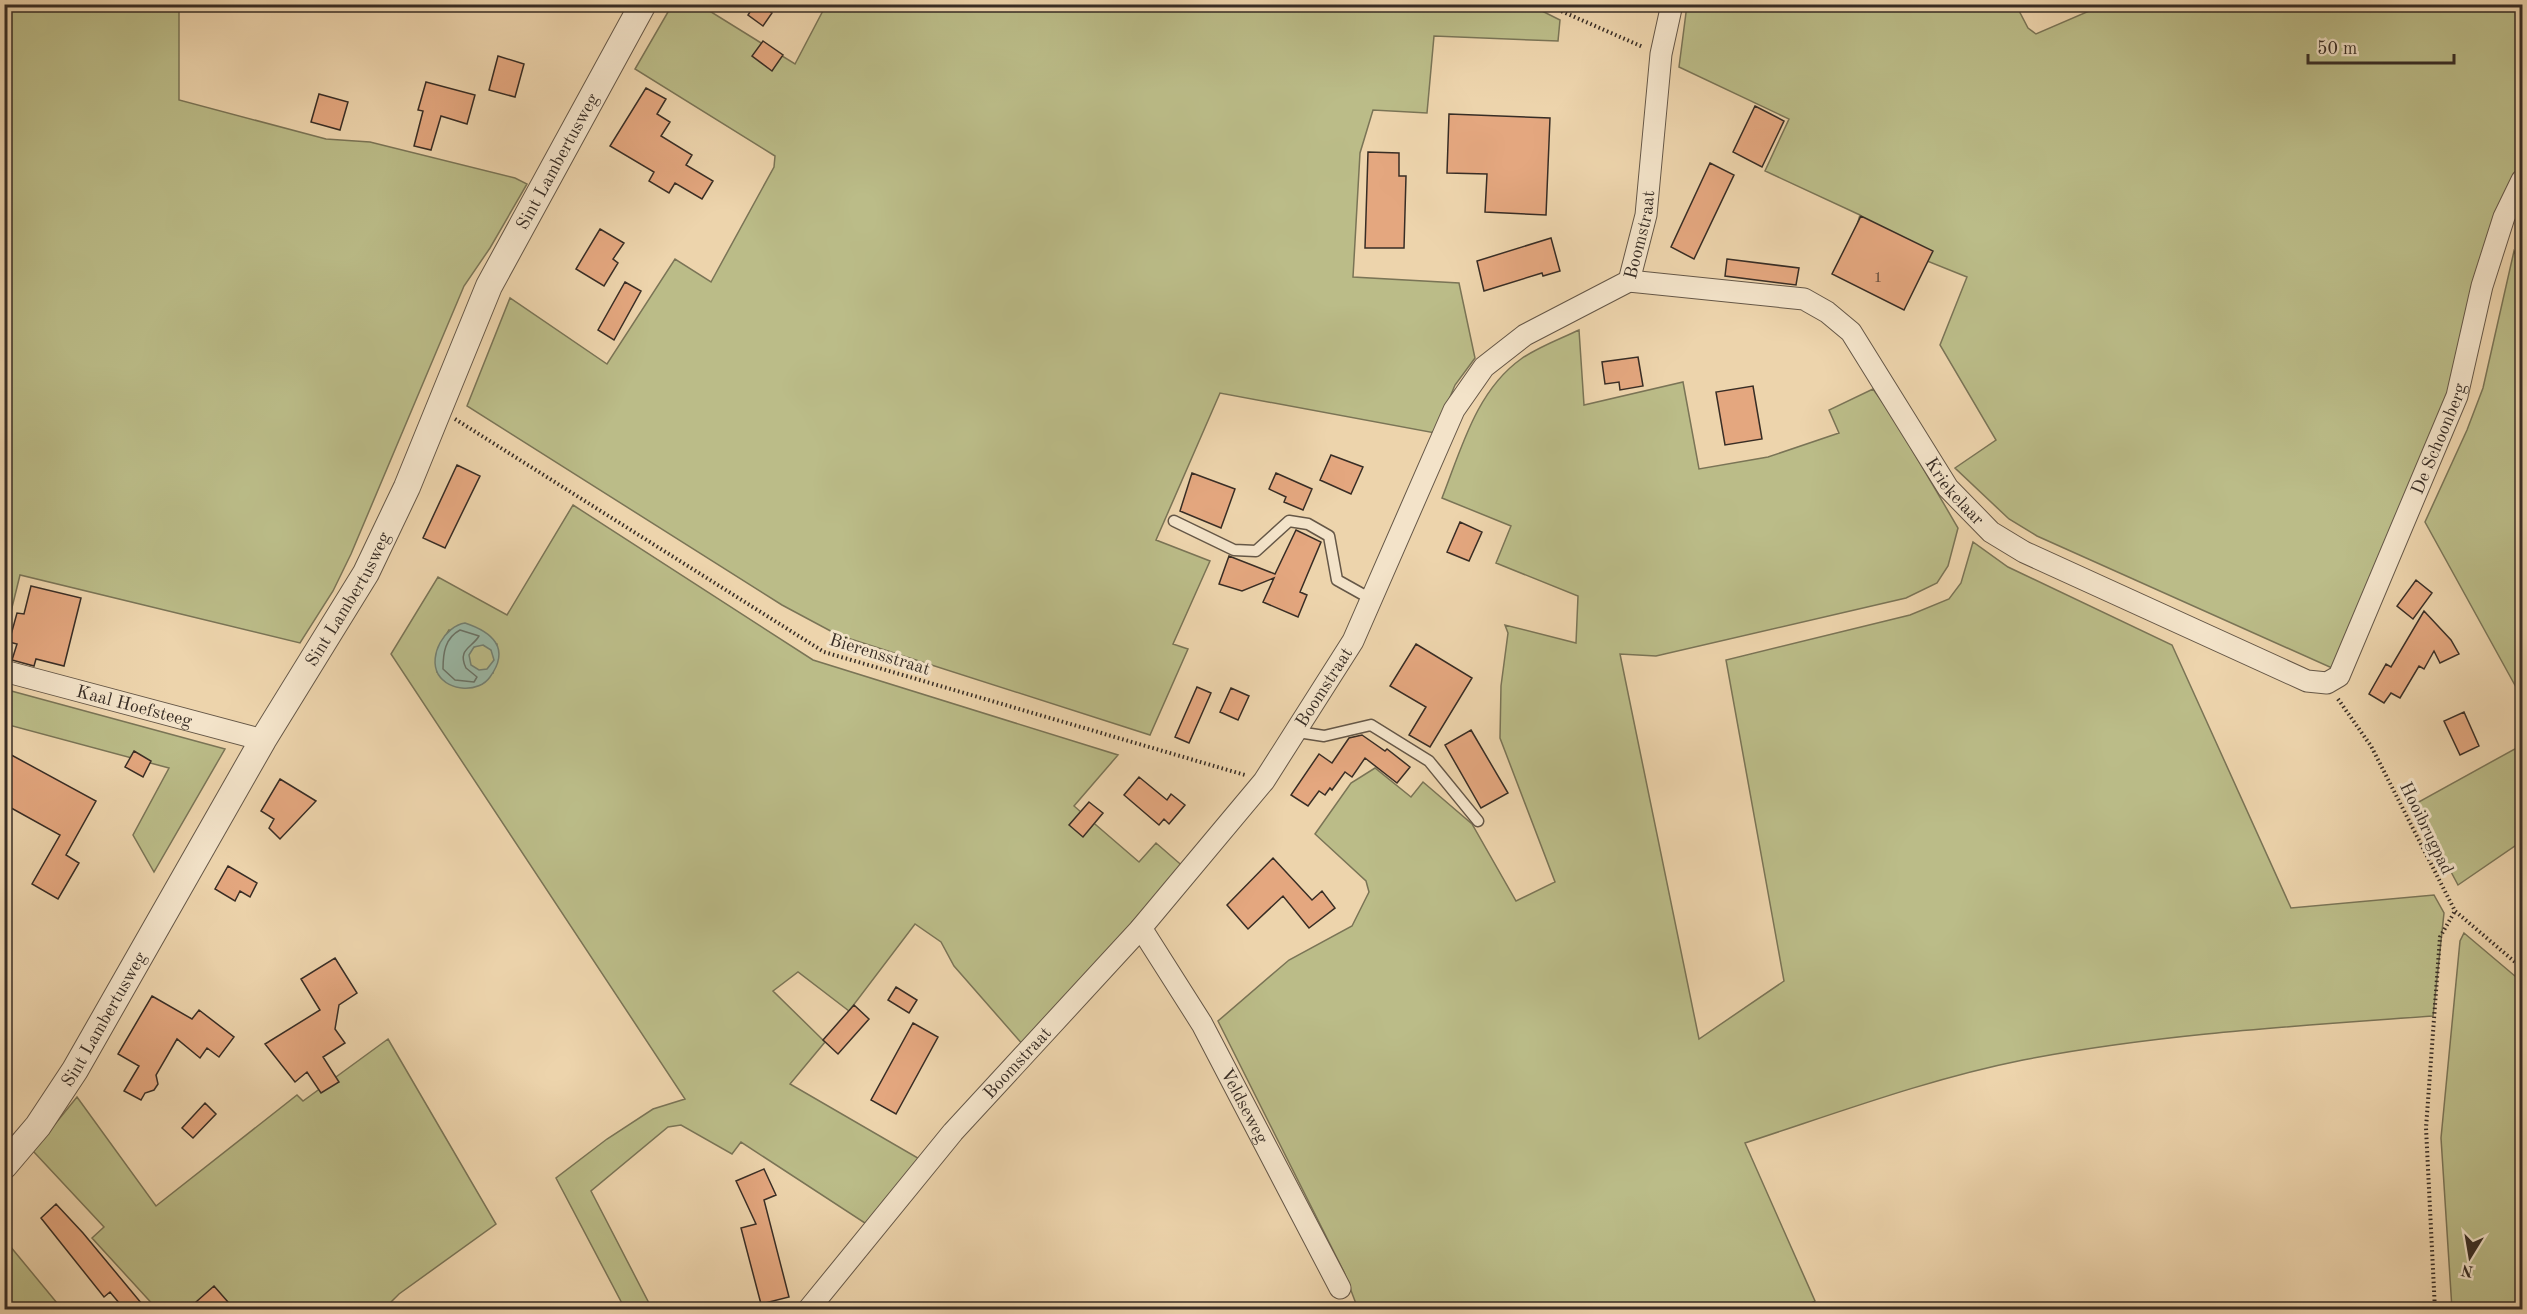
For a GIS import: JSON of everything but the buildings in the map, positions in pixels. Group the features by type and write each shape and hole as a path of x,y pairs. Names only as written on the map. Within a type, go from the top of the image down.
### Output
{"street":[{"name":"Sint Lambertusweg","path":"4,1166 38,1126 75,1070 263,740 366,573 406,487 489,286 643,4"},
{"name":"Boomstraat","path":"808,1310 952,1132 1142,928 1264,781 1298,732 1353,641 1454,410 1484,367 1525,335 1629,281 1646,215 1662,54 1672,4"},
{"name":"De Schoonberg","path":"2327,683 2339,676 2457,396 2486,274 2504,217 2523,180"},
{"name":"Kriekelaar","path":"1629,281 1804,299 1827,312 1851,332 1948,488 1991,532 2024,552 2307,681 2327,683"},
{"name":"Kaal Hoefsteeg","path":"4,671 263,740"},
{"name":"Veldseweg","path":"1142,928 1202,1024 1340,1288"}],"lane":[{"path":"1174,521 1233,550 1256,551 1289,521 1308,524 1329,536 1337,580 1371,599"},
{"path":"1298,732 1323,736 1371,724 1429,761 1478,821"}],"path":[{"path":"1545,4 1662,54"},
{"name":"Bierensstraat","path":"437,408 824,652 1264,781"},
{"name":"Hooibrugpad","path":"2327,683 2371,746 2455,911 2523,968"},
{"path":"2435,1310 2426,1128 2440,938 2455,911"}],"green space":[{"path":"5,4 179,5 179,100 326,139 370,142 515,178 527,184 490,248 464,286 351,554 333,591 300,643 20,575 7,628 5,627"},
{"path":"1528,4 1560,20 1558,41 1434,36 1427,113 1373,110 1360,153 1353,277 1459,283 1475,358 1455,385 1435,433 1220,393 1156,540 1210,561 1173,644 1188,649 1150,735 838,635 782,605 467,406 510,298 607,364 675,259 711,282 774,167 775,156 635,69 672,5 700,5 795,64 826,5"},
{"path":"1687,5 2016,5 2028,28 2036,34 2103,5 2522,5 2522,167 2457,384 2332,668 2037,536 2009,519 1955,468 1996,440 1940,345 1967,277 1855,232 1860,215 1765,171 1789,119 1679,67"},
{"path":"2514,251 2522,268 2522,698 2425,522 2467,430 2483,388"},
{"path":"1579,330 1584,405 1683,382 1699,469 1768,457 1839,433 1829,410 1873,389 1893,417 1958,528 1948,566 1937,583 1906,598 1656,656 1620,654 1699,1039 1784,981 1726,660 1910,615 1949,599 1961,583 1973,542 2008,567 2172,645 2291,908 2434,895 2444,913 2433,1016 2176,1037 2023,1060 1918,1087 1745,1143 1815,1301 1801,1309 1358,1309 1344,1272 1218,1021 1289,960 1352,926 1369,892 1366,881 1315,834 1351,783 1375,768 1411,797 1423,782 1472,824 1516,901 1555,882 1500,738 1501,686 1508,633 1505,625 1576,643 1578,596 1496,563 1511,526 1442,498 1463,441 1492,387 1521,359"},
{"path":"573,505 813,660 1118,755 1074,806 1139,862 1156,843 1186,869 1024,1046 954,966 941,942 915,924 849,1011 798,972 773,991 825,1042 790,1084 923,1161 874,1229 741,1142 732,1154 681,1125 668,1127 591,1191 652,1309 625,1309 556,1178 607,1139 653,1109 685,1099 391,654 438,577 507,615","holes":["449,630 497,644 493,673 437,672 438,648"]},
{"path":"481,645 490,649 494,658 490,667 481,671 472,667 468,658 472,649"},
{"path":"4,689 225,749 154,872 133,835 169,768 5,724"},
{"path":"2522,745 2522,841 2458,885 2415,804"},
{"path":"2464,933 2522,982 2522,1309 2452,1309 2441,1138 2460,941"},
{"path":"388,1039 496,1224 399,1294 384,1309 157,1309 92,1238 104,1227 33,1151 77,1097 156,1206 297,1095 303,1101"},
{"path":"5,1240 62,1309 5,1309"}],"water":[{"path":"465,623 483,631 496,642 498,650 499,658 490,677 479,686 472,688 449,684 438,674 435,666 440,642 458,625","holes":["483,645 491,650 494,660 487,669 479,670 471,665 469,655 474,647"]}]}
